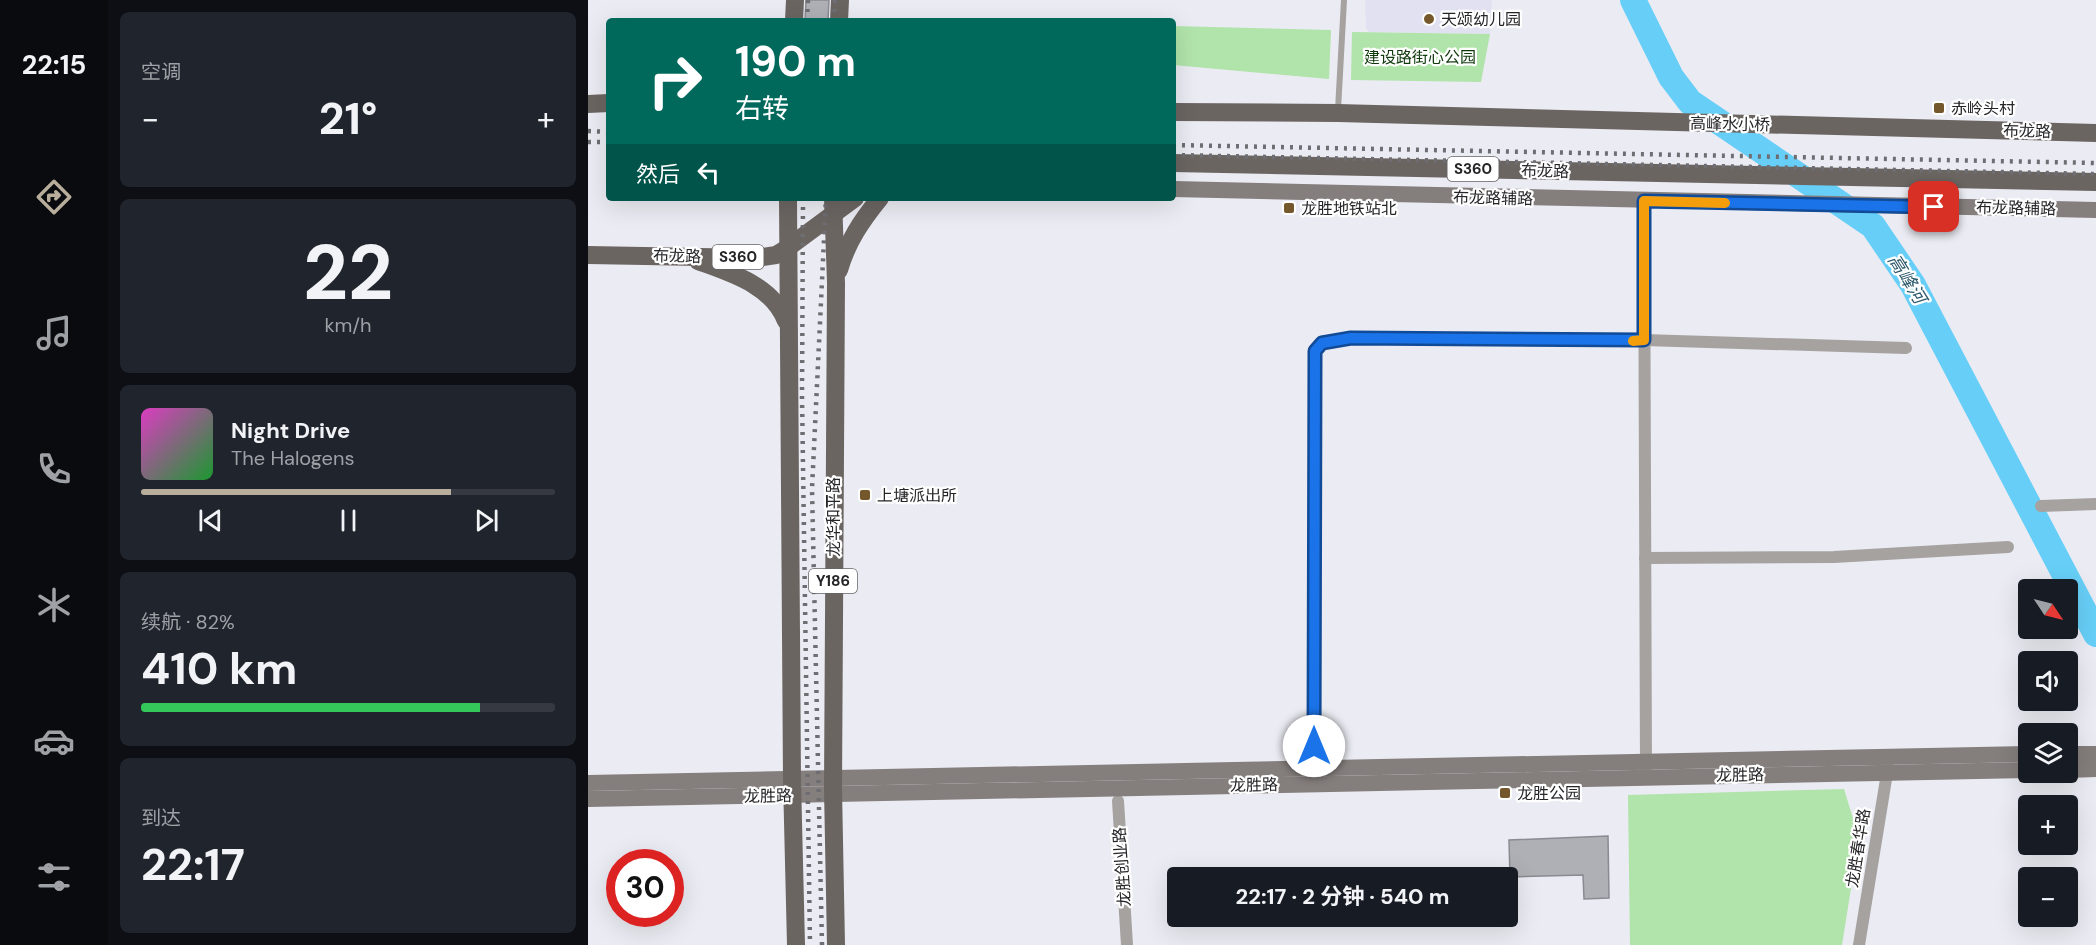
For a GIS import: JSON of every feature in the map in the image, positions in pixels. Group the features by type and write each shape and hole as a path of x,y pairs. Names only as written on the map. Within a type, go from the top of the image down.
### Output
{"main road":[{"path":"839,18 840,0"},
{"path":"789,18 795,1"},
{"path":"794,18 795,1"},
{"path":"588,104 606,103"},
{"path":"1176,112 1338,113"},
{"name":"高峰水小桥","path":"1338,113 1778,124"},
{"name":"布龙路","path":"1778,124 2096,133"},
{"name":"布龙路","path":"1176,163 2096,182"},
{"name":"布龙路辅路","path":"1176,189 2096,210"},
{"name":"Y186","path":"788,201 786,249 796,945"},
{"name":"龙华和平路","path":"832,201 836,283 833,787 836,945"},
{"name":"布龙路","path":"588,255 756,258 776,255 851,201"},
{"path":"836,283 845,249 865,216 878,201"},
{"path":"687,257 736,275 761,289 774,301 787,326"},
{"path":"2078,754 2096,754"},
{"name":"龙胜路","path":"833,787 1117,794 1646,770 1889,764 2018,755"},
{"name":"龙胜路","path":"1889,764 2018,770"},
{"name":"龙胜路","path":"588,799 792,788 1314,769 1646,770"},
{"path":"2078,770 2096,769"},
{"name":"龙胜路","path":"588,783 792,788"}],"street":[{"path":"1644,201 1646,770"},
{"path":"1314,769 1315,351 1322,343 1351,338 1644,340 1906,348"},
{"path":"2041,506 2096,504"},
{"path":"1645,558 1833,557 2008,547"},
{"name":"龙胜春华路","path":"1859,945 1889,764"},
{"name":"龙胜创业路","path":"1117,794 1127,945"}],"lane":[{"path":"1338,113 1344,0"}],"shaded area":[{"name":"天颂幼儿园","path":"1365,0 1492,0 1490,34 1369,32 1366,28"}],"green space":[{"name":"建设路街心公园","path":"1176,26 1331,30 1329,79 1176,65"},
{"name":"建设路街心公园","path":"1352,32 1490,34 1481,82 1351,80"},
{"path":"1844,789 1859,838 1842,945 1630,945 1628,795"}],"building":[{"path":"806,0 829,0 828,18 805,18"},
{"path":"1608,836 1609,898 1584,899 1583,875 1518,877 1518,867 1510,867 1509,840"}],"waterway":[{"name":"高峰河","path":"1633,0 1671,77 1690,102 1873,226 1913,285 2096,634"}],"railway":[{"path":"807,18 808,0"},
{"path":"834,18 835,0"},
{"path":"588,131 606,132"},
{"path":"588,142 606,142"},
{"path":"1176,145 2096,163"},
{"path":"1176,155 2096,174"},
{"path":"803,201 802,396 810,945"},
{"path":"822,945 812,489 826,201"}],"slow traffic":[{"path":"1633,341 1644,340 1644,201 1725,203"}],"place":[{"name":"天颂幼儿园","path":"1429,19"},
{"name":"赤岭头村","path":"1939,108"},
{"name":"龙胜地铁站北","path":"1289,208"},
{"name":"上塘派出所","path":"865,495"},
{"name":"龙胜公园","path":"1505,793"}],"route":[{"path":"1314,746 1315,351 1322,343 1351,338 1644,340 1644,201 1934,207"}]}
